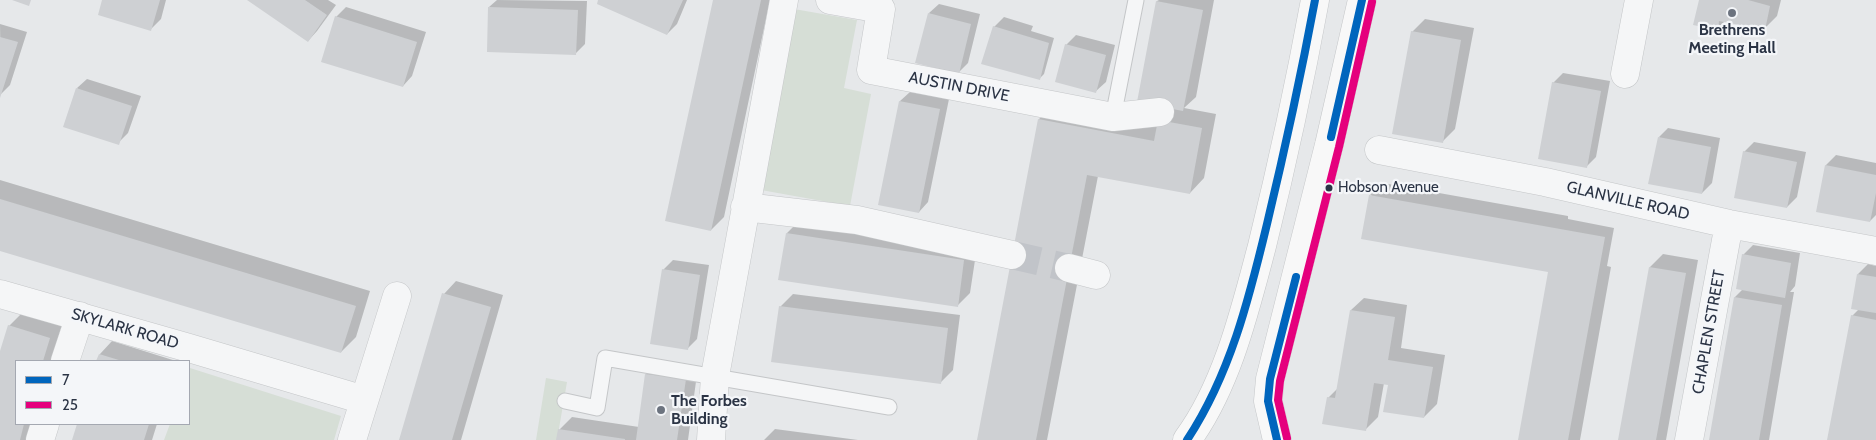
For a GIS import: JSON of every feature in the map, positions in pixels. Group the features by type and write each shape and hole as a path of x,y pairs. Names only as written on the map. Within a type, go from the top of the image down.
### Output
{"street":[{"path":"711,440 716,376 745,207 784,0"},
{"name":"AUSTIN DRIVE","path":"830,0 881,9 871,70 1113,117 1160,112"},
{"path":"1187,440 1220,379 1244,314 1288,135 1315,0"},
{"path":"1277,440 1268,401 1270,379 1329,145 1362,0"},
{"path":"1625,74 1639,0"},
{"name":"GLANVILLE ROAD","path":"1380,150 1545,182 1729,224 1876,251"},
{"path":"745,207 857,220 1012,255"},
{"name":"CHAPLEN STREET","path":"1689,440 1729,224"},
{"path":"1068,268 1096,275"},
{"name":"SKYLARK ROAD","path":"0,294 364,400"},
{"path":"352,440 397,296"},
{"path":"65,360 80,316"},
{"path":"40,440 46,425"}],"lane":[{"path":"1113,117 1136,0"},
{"path":"565,401 597,408 605,358 716,376 889,408"}],"shaded area":[{"path":"794,9 857,20 844,88 871,94 850,206 761,190"},
{"path":"190,368 341,416 334,440 164,440 170,425 190,425"},
{"path":"546,378 567,382 557,440 536,440"}],"building":[{"path":"12,0 31,0 29,6"},
{"path":"102,0 160,0 151,31 98,15"},
{"path":"247,0 305,0 327,15 308,42"},
{"path":"598,0 683,0 667,35 597,4"},
{"path":"713,0 761,0 711,231 665,221"},
{"name":"Brethrens Meeting Hall","path":"1699,0 1748,0 1770,6 1765,30 1719,21 1718,30 1693,25"},
{"path":"1156,1 1203,10 1183,111 1137,102"},
{"path":"488,7 578,10 576,55 487,52"},
{"path":"928,13 971,24 959,74 915,63"},
{"path":"335,16 417,42 403,87 321,62"},
{"path":"993,26 1049,43 1040,80 981,64"},
{"path":"1411,31 1461,40 1443,143 1392,134"},
{"path":"0,37 18,42 0,98"},
{"path":"1065,44 1106,55 1096,93 1055,82"},
{"path":"1552,82 1601,91 1587,168 1538,159"},
{"path":"76,88 132,106 119,145 63,127"},
{"path":"899,101 940,109 919,213 878,205"},
{"path":"1038,119 1154,141 1158,120 1202,128 1190,194 1087,175 1036,440 977,440"},
{"path":"1658,137 1711,147 1702,194 1648,184"},
{"path":"1743,151 1797,162 1787,208 1734,198"},
{"path":"1825,165 1876,175 1876,193 1870,222 1816,212"},
{"path":"1369,195 1605,237 1568,440 1518,440 1548,272 1361,239"},
{"path":"0,199 356,306 341,353 0,251"},
{"path":"786,233 964,260 958,307 778,280"},
{"path":"1742,254 1791,263 1785,298 1736,289"},
{"path":"1649,267 1686,273 1656,440 1618,440"},
{"path":"662,269 700,275 688,350 650,344"},
{"path":"1857,274 1876,277 1876,313 1851,309"},
{"path":"442,293 491,307 452,440 399,440"},
{"path":"1734,297 1782,305 1759,440 1709,440"},
{"path":"779,306 948,328 941,384 771,362"},
{"path":"1350,310 1395,317 1388,360 1433,367 1424,418 1383,412 1388,385 1374,383 1366,431 1322,424 1327,397 1335,398"},
{"path":"1851,315 1876,320 1876,440 1827,440"},
{"path":"8,325 50,338 43,360 15,360 15,425 24,425 20,440 0,440 0,351"},
{"path":"99,354 119,360 96,360"},
{"name":"The Forbes Building","path":"645,374 686,379 677,440 636,440"},
{"path":"77,425 149,425 144,440 72,440"},
{"name":"The Forbes Building","path":"558,429 625,439 625,440 556,440"}],"tunnel":[{"path":"1012,255 1069,268"}],"transit line":[{"name":"7","path":"1187,440 1215,389 1245,308 1280,168 1315,0"},
{"name":"7","path":"1331,137 1362,0"},
{"name":"25","path":"1287,438 1278,400 1280,381 1339,147 1372,2"},
{"name":"7","path":"1277,440 1268,401 1270,379 1296,277"}],"place":[{"name":"Brethrens Meeting Hall","path":"1732,13"},
{"name":"Hobson Avenue","path":"1329,188"},
{"name":"The Forbes Building","path":"661,410"}]}
